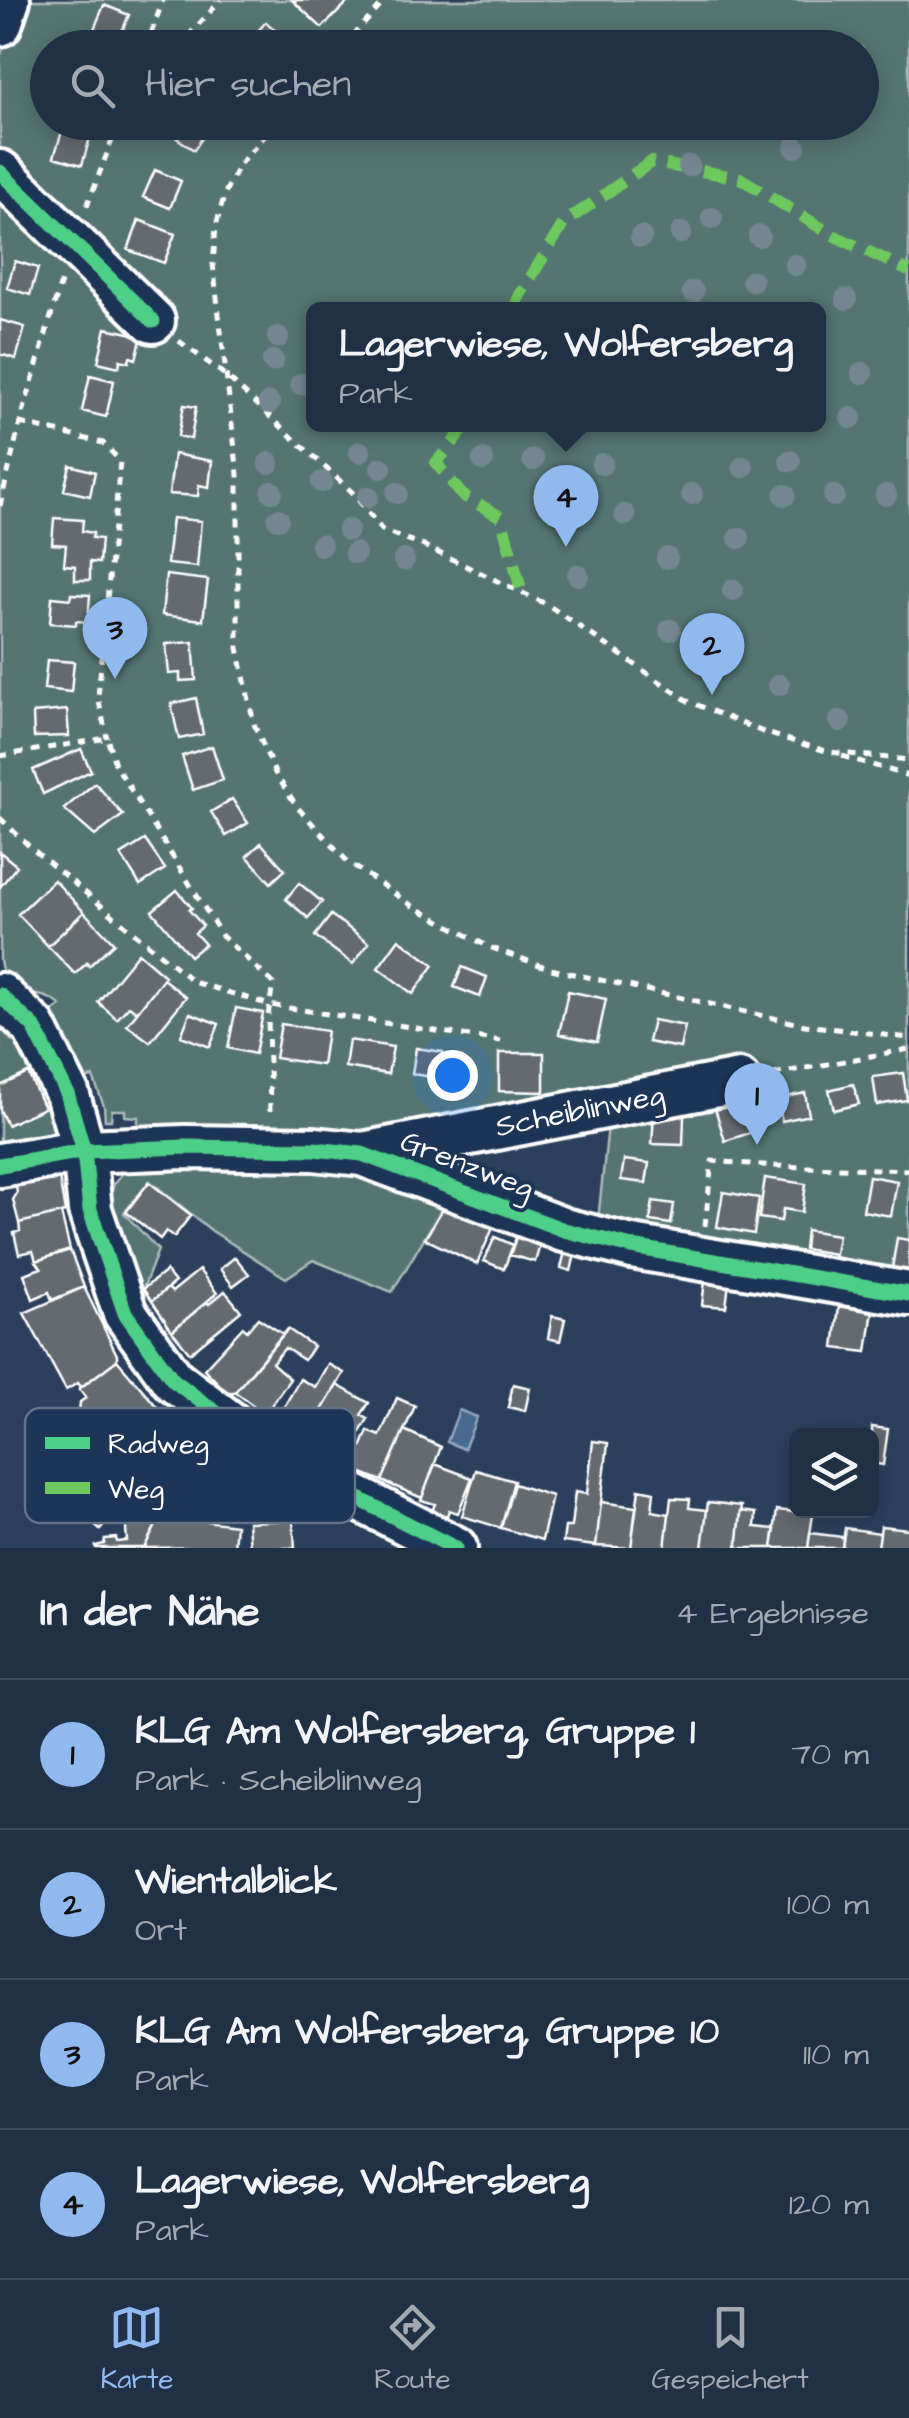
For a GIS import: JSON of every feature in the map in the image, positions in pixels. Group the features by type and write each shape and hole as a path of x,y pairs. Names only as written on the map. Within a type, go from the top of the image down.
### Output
{"street":[{"path":"0,24 8,0"},
{"path":"0,172 152,321"},
{"path":"0,995 34,1027 66,1094 84,1151 90,1210 125,1313 173,1380 210,1408"},
{"name":"Scheiblinweg","path":"362,1154 739,1080"},
{"name":"Grenzweg","path":"0,1165 84,1151 185,1147 314,1149 362,1154 564,1230 632,1248 909,1294"},
{"path":"355,1497 455,1548"}],"path":[{"path":"152,30 162,0"},
{"path":"194,30 221,0"},
{"path":"358,30 386,0"},
{"path":"0,506 72,242 112,140"},
{"path":"261,140 239,166 225,193 216,226 213,264 238,475 238,648 254,724 275,773 298,808 348,862 411,905 489,947 551,969 805,1025 909,1038"},
{"path":"152,321 225,375 352,492 382,530 548,605 688,701 763,732 909,776"},
{"path":"20,424 102,443 120,461 98,698 115,764 222,936 273,983 268,1016 270,1148"},
{"path":"0,756 107,738"},
{"path":"829,752 909,760"},
{"path":"0,818 194,982 270,1005 500,1041"},
{"path":"739,1080 909,1049"},
{"path":"702,1259 712,1161 909,1170"}],"green space":[{"path":"22,0 909,0 909,1283 597,1230 609,1116 408,1136 138,1137 138,1117 125,1116 125,1110 112,1110 111,1120 105,1120 93,1077 78,1080 44,1018 61,1006 51,999 16,991 4,976 0,960 0,57"},
{"path":"0,1027 12,1041 22,1043 70,1142 0,1153"},
{"path":"330,1162 447,1200 392,1292 313,1260 286,1278 212,1231 150,1181 124,1213 158,1250 143,1289 131,1296 107,1204 114,1184 125,1170"}],"water":[{"path":"459,1410 477,1417 464,1449 447,1442"}],"building":[{"path":"292,0 349,0 349,1 322,28"},
{"path":"104,5 129,15 123,30 94,30"},
{"path":"266,22 275,30 259,30"},
{"path":"59,140 89,140 82,165 54,157"},
{"path":"180,140 201,140 194,150"},
{"path":"155,170 181,181 170,208 143,197"},
{"path":"139,220 175,234 164,263 128,250"},
{"path":"15,261 38,268 30,295 7,288"},
{"path":"0,320 25,327 16,359 0,354"},
{"path":"106,328 142,336 136,359 120,360 119,367 98,362"},
{"path":"90,375 114,381 106,417 82,411"},
{"path":"184,405 196,407 191,439 178,436"},
{"path":"174,454 212,461 209,487 199,485 198,496 169,494"},
{"path":"70,465 95,472 90,496 64,490"},
{"path":"54,518 83,520 82,531 101,539 99,563 90,562 90,580 75,580 75,566 64,565 66,545 52,544"},
{"path":"172,518 201,521 197,567 167,564"},
{"path":"166,575 208,580 203,620 162,615"},
{"path":"71,594 90,595 88,622 50,623 52,597 70,599"},
{"path":"193,642 196,680 180,681 180,673 169,674 166,644"},
{"path":"47,660 74,662 71,692 44,689"},
{"path":"196,698 203,734 179,739 171,704"},
{"path":"67,710 69,736 34,737 33,713"},
{"path":"212,746 223,780 193,790 182,756"},
{"path":"81,749 91,771 43,794 33,770"},
{"path":"95,783 123,815 95,836 64,809"},
{"path":"232,799 248,823 226,836 211,812"},
{"path":"145,840 165,869 140,885 121,855"},
{"path":"261,843 285,870 271,883 247,856"},
{"path":"0,852 17,866 0,887"},
{"path":"54,880 84,912 48,946 18,914"},
{"path":"299,883 322,902 308,918 286,899"},
{"path":"177,890 203,926 195,933 205,944 190,956 152,911"},
{"path":"84,912 114,943 75,974 48,946"},
{"path":"331,915 369,943 353,964 315,936"},
{"path":"399,939 434,965 413,994 378,968"},
{"path":"138,953 165,976 137,1012 129,1006 117,1019 98,1002"},
{"path":"462,967 487,977 480,997 454,987"},
{"path":"163,979 186,997 150,1042 127,1025"},
{"path":"568,991 606,999 597,1042 559,1034"},
{"path":"236,1008 263,1013 255,1054 228,1048"},
{"path":"190,1013 219,1024 210,1047 181,1036"},
{"path":"653,1020 685,1026 680,1048 648,1042"},
{"path":"281,1024 327,1031 322,1065 275,1058"},
{"path":"349,1040 393,1047 388,1074 345,1067"},
{"path":"416,1048 443,1052 439,1078 412,1074"},
{"path":"499,1053 544,1053 544,1092 499,1091"},
{"path":"28,1073 44,1108 7,1125 0,1110 0,1086"},
{"path":"903,1073 907,1100 877,1105 873,1077"},
{"path":"853,1084 859,1104 834,1110 829,1090"},
{"path":"805,1093 809,1115 782,1121 777,1099"},
{"path":"743,1099 753,1132 725,1141 715,1108"},
{"path":"654,1114 684,1116 683,1145 652,1144"},
{"path":"56,1160 65,1212 19,1223 13,1200 17,1193 13,1167"},
{"path":"624,1160 649,1163 646,1183 621,1180"},
{"path":"869,1176 897,1181 891,1216 863,1211"},
{"path":"765,1178 806,1184 802,1212 783,1209 781,1221 759,1218"},
{"path":"149,1182 191,1215 174,1237 166,1231 160,1239 126,1212"},
{"path":"723,1192 759,1198 754,1234 717,1227"},
{"path":"653,1201 674,1204 671,1224 650,1221"},
{"path":"444,1206 493,1228 477,1264 425,1239"},
{"path":"61,1213 70,1250 36,1261 33,1251 19,1254 14,1233 20,1231 19,1223"},
{"path":"520,1226 543,1235 535,1262 510,1255"},
{"path":"806,1230 838,1235 835,1254 804,1249"},
{"path":"495,1237 513,1245 504,1269 484,1261"},
{"path":"897,1238 909,1240 909,1277 891,1274"},
{"path":"566,1247 576,1250 571,1271 561,1268"},
{"path":"70,1250 84,1287 52,1300 49,1292 33,1299 24,1274 41,1268 36,1261"},
{"path":"235,1257 249,1274 233,1286 220,1269"},
{"path":"199,1270 217,1293 172,1331 152,1301 168,1288 172,1292"},
{"path":"166,1271 175,1282 152,1301 143,1289"},
{"path":"705,1280 729,1283 726,1307 702,1305"},
{"path":"84,1287 117,1360 81,1387 78,1383 66,1390 24,1313"},
{"path":"225,1291 241,1311 190,1353 172,1331"},
{"path":"839,1306 873,1310 867,1352 834,1348"},
{"path":"552,1316 565,1319 560,1341 548,1338"},
{"path":"258,1318 283,1334 235,1392 225,1392 204,1369 243,1327 247,1331"},
{"path":"288,1329 313,1346 304,1360 285,1348 272,1363 290,1379 269,1408 257,1408 235,1392"},
{"path":"117,1360 158,1408 79,1408 86,1398 79,1389"},
{"path":"328,1364 344,1373 323,1408 283,1408 300,1379 315,1387"},
{"path":"513,1384 530,1388 525,1411 508,1407"},
{"path":"337,1385 369,1403 361,1415 368,1419 355,1440 355,1408 323,1408"},
{"path":"397,1398 415,1406 382,1481 355,1470 368,1431 380,1436"},
{"path":"872,1427 888,1429 883,1465 879,1464 879,1428"},
{"path":"404,1430 441,1447 422,1498 382,1481"},
{"path":"593,1441 608,1443 596,1546 563,1542 565,1527 571,1527 575,1492 587,1494"},
{"path":"435,1464 472,1478 458,1513 449,1510 447,1516 432,1511 435,1504 421,1500"},
{"path":"476,1470 514,1481 501,1528 462,1516"},
{"path":"514,1484 552,1496 542,1540 501,1528"},
{"path":"639,1489 654,1492 652,1511 669,1514 665,1548 631,1548"},
{"path":"671,1498 690,1499 689,1508 707,1510 702,1548 665,1548"},
{"path":"601,1502 636,1507 631,1548 596,1546"},
{"path":"708,1502 742,1506 737,1548 702,1548"},
{"path":"777,1510 789,1511 789,1518 812,1518 808,1548 772,1548"},
{"path":"741,1511 756,1513 755,1527 775,1529 772,1548 737,1548"},
{"path":"130,1523 155,1527 144,1548 96,1548 105,1539 127,1541"},
{"path":"157,1523 236,1525 234,1547 144,1548"},
{"path":"248,1523 293,1523 295,1548 250,1548"},
{"path":"881,1526 909,1529 909,1548 878,1548"},
{"path":"845,1528 880,1533 878,1548 842,1548"},
{"path":"810,1533 843,1537 842,1548 808,1548"}],"marked path":[{"path":"517,302 564,223 651,162 740,178 831,234 909,271"},
{"path":"461,432 436,463 462,495 501,517 522,593"}],"cycle path":[{"path":"0,172 153,321"},
{"path":"0,995 34,1027 67,1093 84,1151 90,1210 125,1313 173,1380 210,1408"},
{"path":"0,1165 84,1151 185,1147 314,1149 362,1154 564,1230 632,1247 909,1294"},
{"path":"355,1497 455,1548"}],"place":[{"name":"Lagerwiese, Wolfersberg","path":"566,547"},
{"name":"KLG Am Wolfersberg, Gruppe 10","path":"115,679"},
{"name":"Wientalblick","path":"712,695"},
{"name":"KLG Am Wolfersberg, Gruppe 1","path":"757,1145"}]}
